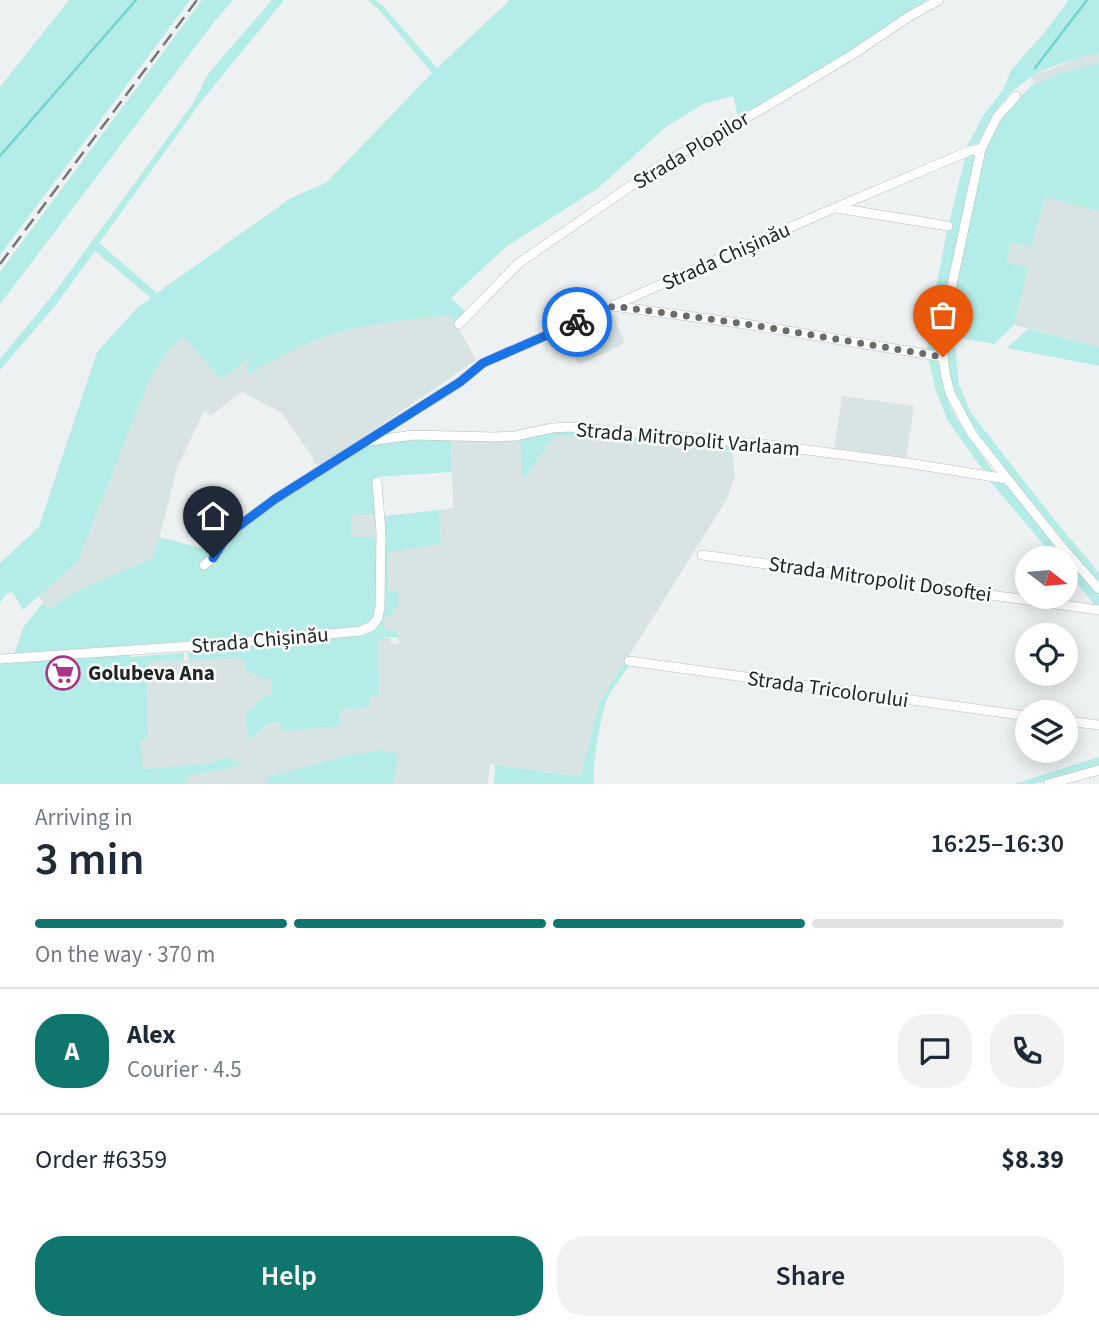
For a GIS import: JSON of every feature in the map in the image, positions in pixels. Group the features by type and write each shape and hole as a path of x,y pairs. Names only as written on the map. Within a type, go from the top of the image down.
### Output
{"street":[{"name":"Strada Plopilor","path":"460,324 519,263 664,163 762,109 939,0"},
{"path":"1016,96 997,117 981,149 950,294 943,357 946,377 950,393 972,434 1059,544 1099,589"},
{"name":"Strada Chișinău","path":"204,565 213,558 228,534 307,478 460,382 483,363 835,208 969,151 981,149"},
{"path":"835,208 948,226"},
{"path":"613,306 746,324 943,357"},
{"name":"Strada Mitropolit Varlaam","path":"368,442 413,435 515,436 569,427 769,445 1007,479"},
{"name":"Strada Chișinău","path":"0,659 222,644 360,631 372,625 378,618 380,606 381,533 377,482"},
{"name":"Strada Mitropolit Dosoftei","path":"702,555 1099,610"},
{"name":"Strada Tricolorului","path":"629,661 1015,714"},
{"path":"1078,722 1099,725"},
{"path":"1048,784 1099,770"}],"shaded area":[{"path":"69,0 190,0 0,255 0,87"},
{"path":"202,0 233,0 0,304 0,272"},
{"path":"272,0 284,0 200,103 99,243 157,293 291,198 326,183 432,73 368,0 375,0 383,6 437,68 510,0 927,0 855,49 738,117 733,96 703,104 667,126 597,189 507,246 451,298 467,314 455,323 450,315 346,330 310,342 248,374 249,359 221,379 183,336 166,353 152,375 78,561 23,610 12,592 5,595 0,603 0,563 39,527 97,352 137,308 151,298 95,251 55,306 0,370 0,359 55,292 194,102 208,74"},
{"path":"1069,0 1099,0 1099,53 1058,65 1026,81 1000,106 979,143 967,146 985,113 1003,90 1011,70"},
{"path":"1099,53 1099,347 1014,325 1028,268 1006,262 1037,91 1031,77 1078,58"},
{"path":"1099,63 1099,211 1045,197 1031,247 1011,242 1006,262 1028,268 1014,325 994,344 949,336 956,279 982,155 993,130 1008,109 1033,84"},
{"path":"976,155 954,253 937,352 927,350 947,231 965,158"},
{"path":"451,315 476,360 323,465 314,464 313,458 282,413 242,392 211,415 204,411 177,468 154,558 73,593 48,609 38,596 78,561 152,375 166,353 183,335 221,379 250,358 298,348 331,334 371,324"},
{"path":"613,315 625,343 578,365 567,333"},
{"path":"1028,329 1099,347 1099,366 1007,348"},
{"path":"948,343 955,344 959,385 971,413 1076,546 1068,546 990,451 963,412 950,381"},
{"path":"928,358 938,361 944,390 955,416 994,473 984,471 948,421 936,391"},
{"path":"842,396 914,406 906,459 834,449"},
{"path":"568,429 731,444 732,451 555,435 523,481 520,440"},
{"path":"555,435 732,451 735,476 727,499 599,704 581,776 490,764 488,784 393,784 399,754 380,750 341,757 267,778 267,784 179,784 187,782 187,776 241,766 239,760 232,763 229,756 213,763 143,770 140,740 148,738 147,662 245,657 264,679 272,679 272,696 246,727 248,740 269,725 281,723 282,731 339,724 338,710 369,707 369,697 379,696 377,642 384,637 391,638 391,644 399,643 398,635 384,631 388,551 441,544 439,510 453,508 451,437 520,440 524,480"},
{"path":"415,437 451,437 452,472 375,477 372,485 375,514 351,515 351,537 376,537 377,607 372,619 362,627 14,654 24,626 43,603 48,609 73,593 153,558 159,537 201,548 224,533 231,534 321,472 370,444"},
{"path":"989,480 1004,483 1057,546 1045,546"},
{"path":"439,510 441,544 388,552 388,590 397,591 398,607 393,609 393,614 384,618 384,630 396,630 399,637 384,637 378,642 379,696 369,697 369,707 339,710 339,726 282,731 280,723 269,724 248,740 245,715 264,696 272,696 272,679 264,679 245,670 244,658 189,660 188,652 237,650 232,646 360,636 370,631 382,618 384,516"},
{"path":"351,514 375,514 376,537 351,537"},
{"path":"1078,548 1099,573 1099,584 1078,558"},
{"path":"1078,571 1099,596 1099,605 1094,604 1078,585"},
{"path":"184,653 184,660 147,662 148,738 140,740 143,769 213,763 229,756 232,763 240,760 241,766 187,776 188,782 179,784 0,784 0,662"},
{"path":"624,663 629,665 611,692 604,709 595,756 594,784 494,784 495,765 581,776 599,704"},
{"path":"380,750 399,754 393,784 267,784 266,778 341,757"},
{"path":"1099,757 1099,765 1034,784 1014,784"}],"waterway":[{"path":"0,156 136,0"},
{"path":"1035,68 1087,0"}],"railway":[{"path":"0,264 197,0"}],"way so far":[{"path":"577,322 613,306 746,324 943,357"}],"place":[{"name":"Golubeva Ana","path":"63,673"}],"route":[{"path":"213,558 228,534 275,499 460,382 483,363 577,322"}]}
